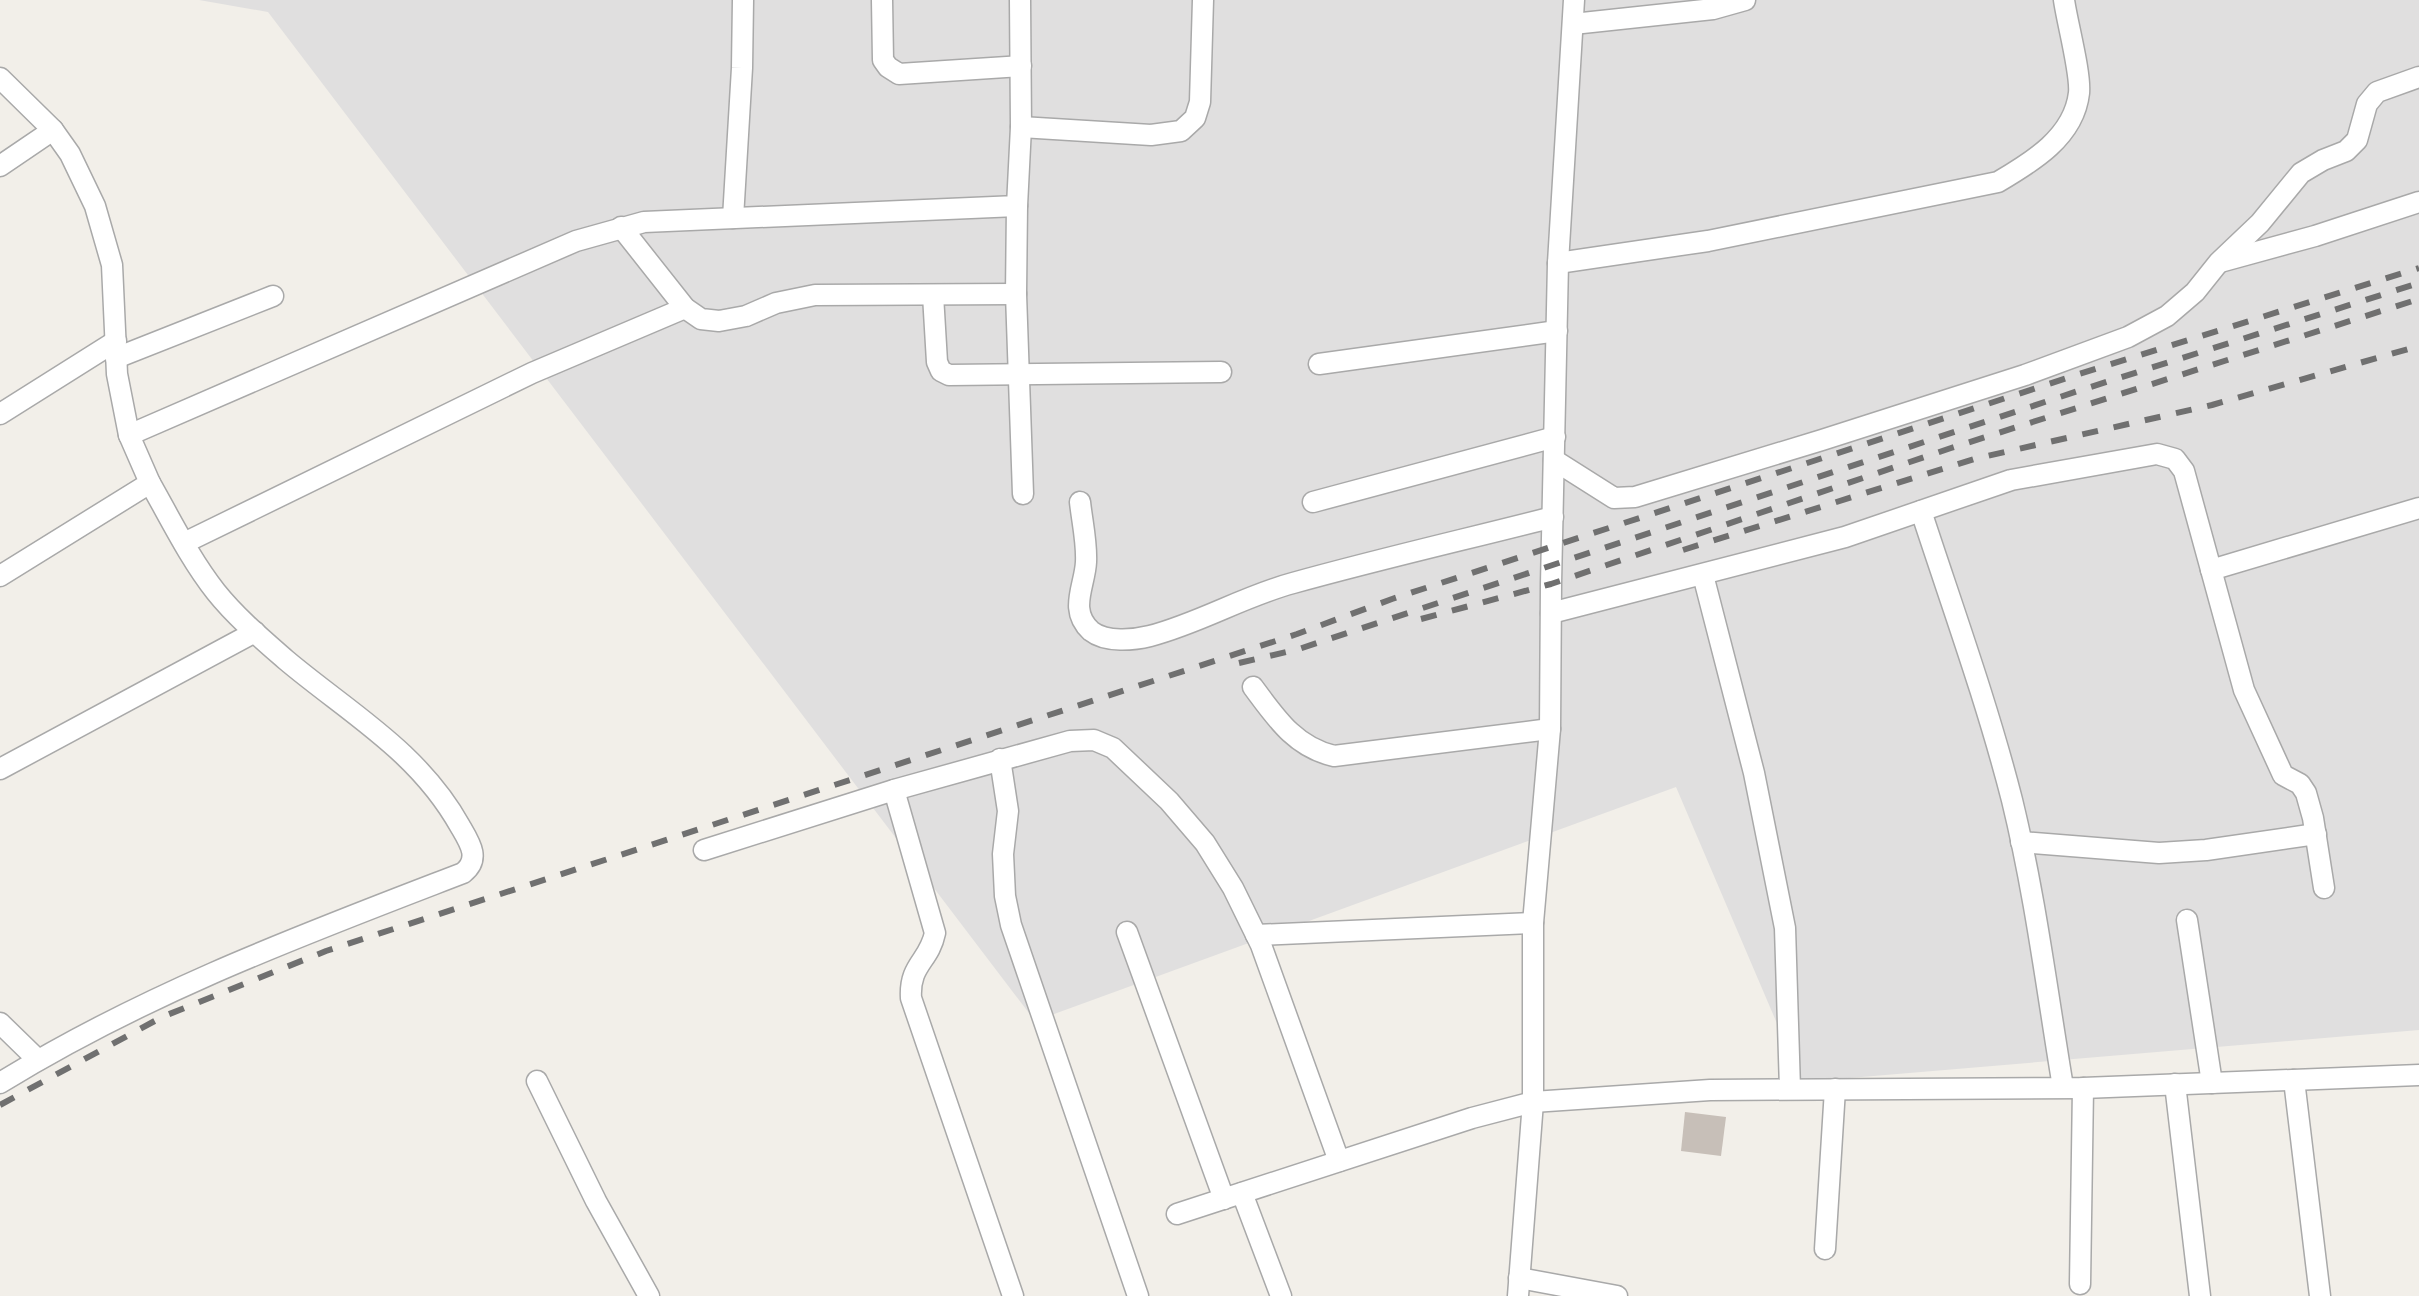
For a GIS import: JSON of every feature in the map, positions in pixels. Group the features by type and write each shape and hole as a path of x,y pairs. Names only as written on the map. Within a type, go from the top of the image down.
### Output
{"street":[{"path":"733,218 743,0"},
{"path":"882,0 883,60 899,74 1021,66"},
{"path":"1020,0 1021,127 1016,294 1023,494"},
{"path":"1021,127 1151,135 1181,131 1195,118 1200,102 1203,0"},
{"path":"1574,0 1558,263 1550,729 1533,923 1533,1102 1519,1287 1617,1296"},
{"path":"1573,24 1713,9 1745,0"},
{"path":"1558,263 1708,241 1998,182 2030,163 2053,144 2072,118 2079,92 2064,0"},
{"path":"1554,460 1614,498 1649,492 2025,375 2128,337 2167,316 2195,292 2219,262 2260,223 2301,173 2346,151 2357,140 2367,104 2377,92 2419,77"},
{"path":"0,78 53,130 70,154 95,206 112,265 121,402 129,435 150,483 184,543 216,592 255,632 341,701 427,777 449,805 474,855 471,866 463,873 237,961 109,1021 0,1083"},
{"path":"0,166 53,130"},
{"path":"2219,262 2301,241 2419,202"},
{"path":"129,435 576,241 621,227 644,222 1017,206"},
{"path":"621,227 685,308 701,319 719,321 746,316 792,299 815,295 1016,294"},
{"path":"933,295 937,362 941,371 949,375 1221,372"},
{"path":"0,414 116,350 273,296"},
{"path":"184,543 532,373 685,308"},
{"path":"1319,364 1557,331"},
{"path":"1313,502 1555,437"},
{"path":"1551,613 1845,537 2011,480 2157,454 2175,459 2184,471 2244,690 2283,775 2300,784 2306,793 2324,888"},
{"path":"0,576 150,483"},
{"path":"1080,502 1086,562 1078,601 1083,616 1090,630 1103,637 1130,640 1208,616 1291,584 1553,517"},
{"path":"2211,570 2419,508"},
{"path":"1921,511 1971,661 2011,798 2073,1087 2080,1284"},
{"path":"1703,575 1754,773 1785,928 1790,1089"},
{"path":"0,769 255,632"},
{"path":"1253,687 1283,727 1302,743 1334,756 1550,729"},
{"path":"704,850 894,790 1070,741 1094,740 1113,748 1169,801 1205,843 1233,888 1256,935 1339,1161"},
{"path":"1000,759 1008,811 1003,854 1005,896 1011,925 1138,1296"},
{"path":"894,790 935,933 932,947 910,981 911,998 1013,1296"},
{"path":"2021,842 2159,853 2206,850 2316,834"},
{"path":"2187,920 2212,1083"},
{"path":"1256,935 1533,923"},
{"path":"1127,932 1233,1196 1281,1296"},
{"path":"0,1023 38,1060"},
{"path":"1177,1214 1472,1118 1533,1102 1710,1090 2073,1087 2419,1075 2419,1084"},
{"path":"2294,1080 2320,1296"},
{"path":"537,1081 596,1201 649,1296"},
{"path":"2175,1084 2200,1296"},
{"path":"1825,1249 1835,1089"}],"shaded area":[{"path":"199,0 2419,0 2419,1030 1802,1082 1676,787 1035,1021 268,12"}],"building":[{"path":"1685,1112 1726,1117 1721,1156 1681,1151"}],"railway":[{"path":"0,1105 162,1017 326,951 1297,634 1392,599 2076,375 2419,268"},
{"path":"1239,663 1299,649 2081,390 2419,283"},
{"path":"1421,619 1551,584 1951,448 2419,299"},
{"path":"1683,550 1974,459 2212,405 2419,346"}]}
